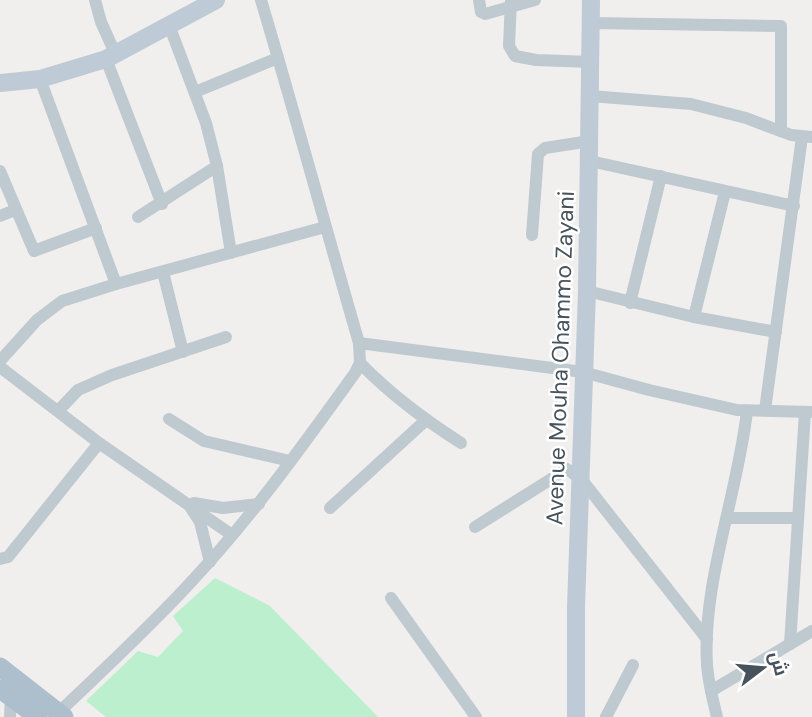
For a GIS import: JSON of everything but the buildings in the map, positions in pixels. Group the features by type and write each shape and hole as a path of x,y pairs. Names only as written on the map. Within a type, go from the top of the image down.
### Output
{"main road":[{"path":"5,682 61,715"},
{"path":"5,682 38,717"}],"street":[{"path":"95,0 111,56 162,204"},
{"path":"0,83 40,79 111,56 216,0"},
{"path":"61,715 210,562 259,504 360,363 359,343 261,0"},
{"path":"479,0 481,12 485,14 510,3 535,0"},
{"name":"Avenue Mouha Ohammo Zayani","path":"576,717 576,607 590,162 591,0"},
{"path":"510,3 509,46 515,57 591,62"},
{"path":"591,23 781,26 781,131"},
{"path":"169,25 206,123 217,166 231,253"},
{"path":"195,92 278,58"},
{"path":"40,79 116,284"},
{"path":"590,96 691,104 807,137 794,206 765,410"},
{"path":"532,235 538,154 545,148 590,141"},
{"path":"590,162 794,206"},
{"path":"138,218 217,166"},
{"path":"0,171 34,251 96,228"},
{"path":"630,303 661,176"},
{"path":"694,317 725,192"},
{"path":"0,216 15,210"},
{"path":"0,361 37,320 62,301 325,227"},
{"path":"163,272 183,352"},
{"path":"587,291 694,317 776,332"},
{"path":"58,411 78,390 112,375 226,337"},
{"path":"359,343 583,372 649,390 747,411 808,412 790,644"},
{"path":"360,363 426,420 461,443"},
{"path":"0,368 99,443 187,501 232,535"},
{"path":"717,717 707,666 707,639 714,584 747,411"},
{"path":"169,419 204,441 290,461"},
{"path":"330,508 426,420"},
{"path":"0,559 8,557 99,443"},
{"path":"475,527 567,469 582,480 707,639"},
{"path":"187,501 223,508 259,504"},
{"path":"187,501 200,522 210,562"},
{"path":"727,518 798,514 812,510"},
{"path":"391,598 476,717"},
{"path":"711,691 812,631"},
{"path":"606,717 633,665"},
{"path":"5,682 10,717"}],"green space":[{"path":"215,578 270,606 378,717 106,717 86,701 138,651 158,657 183,631 173,616"}]}
